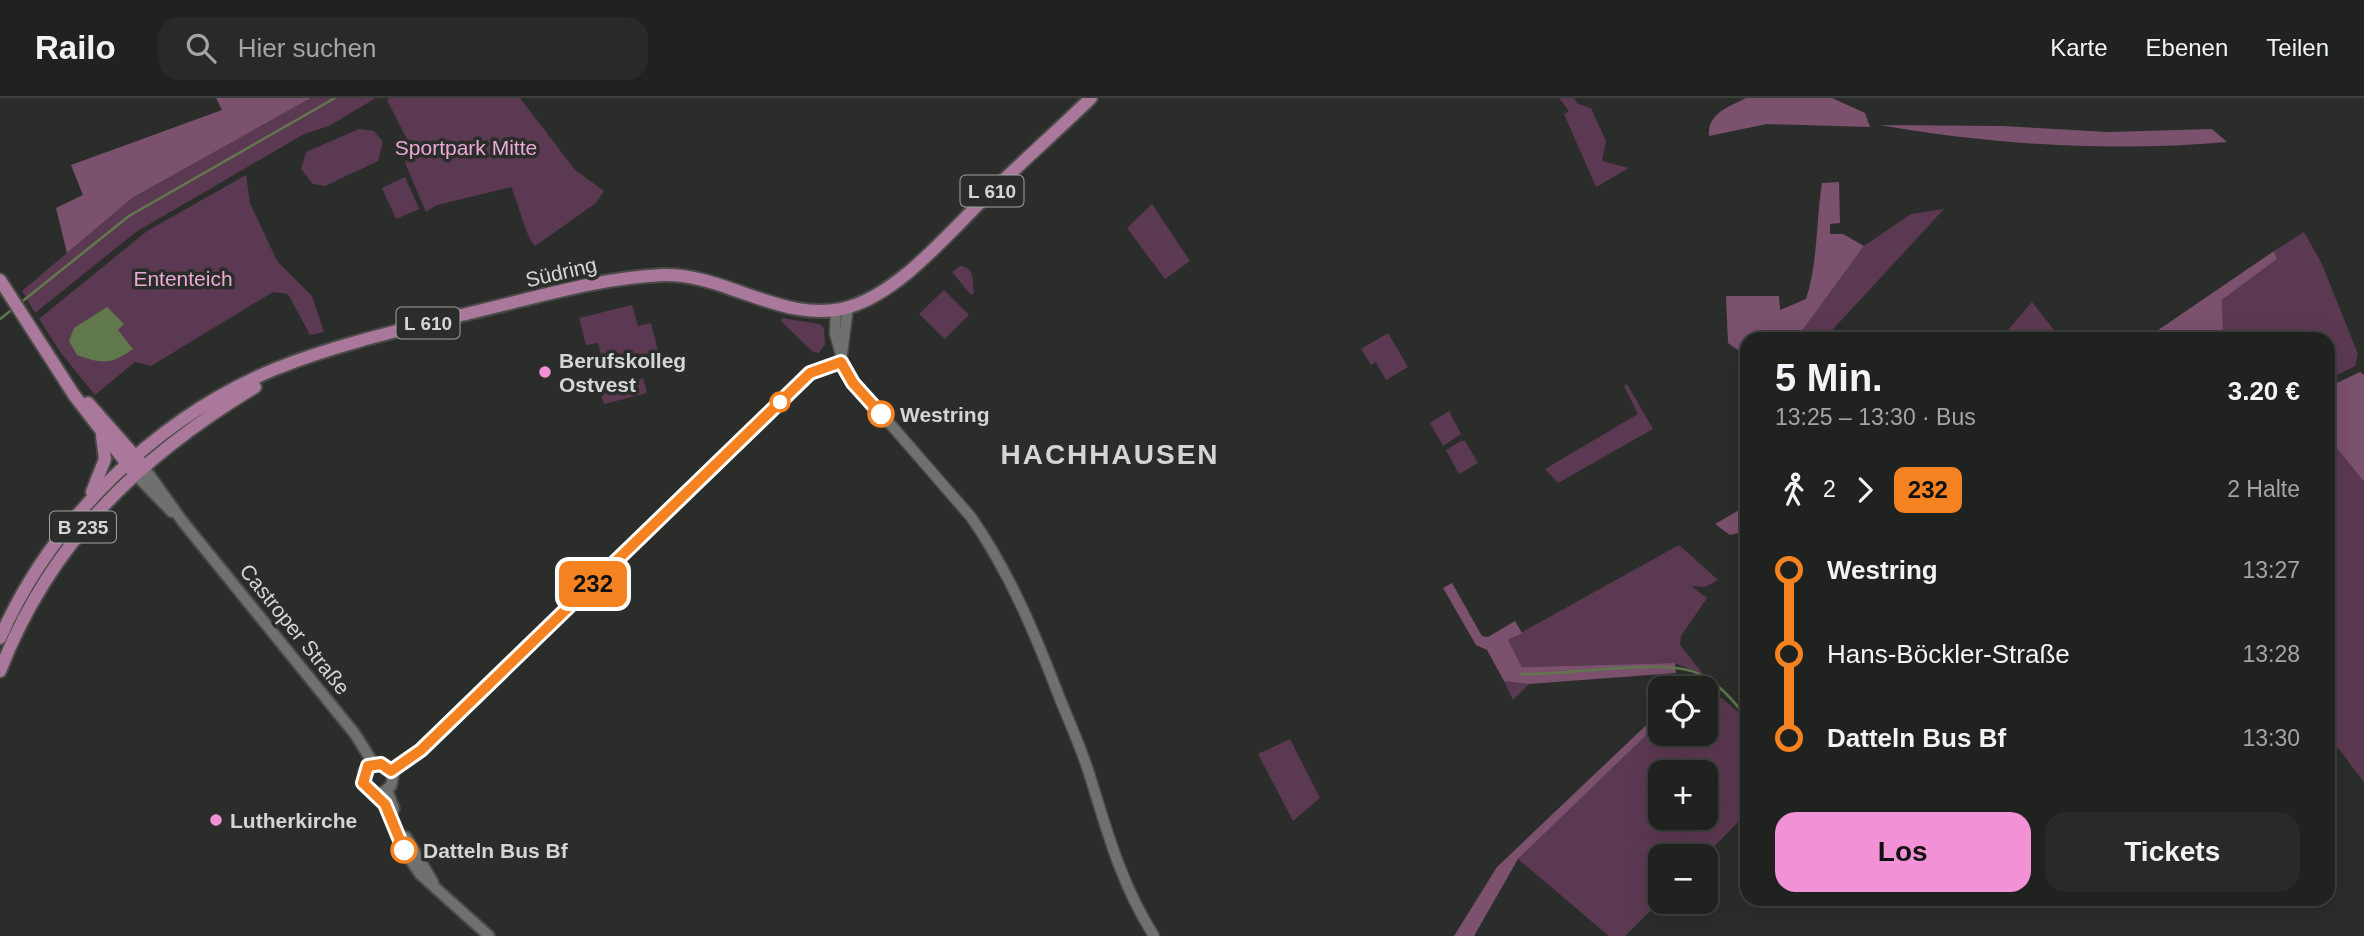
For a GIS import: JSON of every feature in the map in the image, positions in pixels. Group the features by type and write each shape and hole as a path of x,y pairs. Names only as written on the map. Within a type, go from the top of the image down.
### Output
{"main road":[{"name":"L 610","path":"842,308 897,281 1091,98"},
{"name":"Südring","path":"0,671 21,622 61,554 136,466 175,426 214,399 298,361 397,331 560,291 631,278 666,275 684,277 786,306 842,308"},
{"name":"Castroper Straße","path":"0,281 19,314 101,432 136,466"},
{"name":"Castroper Straße","path":"62,374 355,734 373,763"},
{"name":"B 235","path":"80,512 99,482 103,467 105,447 101,432"},
{"name":"Südring","path":"0,638 33,575 80,512 136,466"},
{"path":"373,763 385,765 391,771 393,781 382,792 369,790 363,783 365,771 373,763"},
{"path":"382,792 411,860 424,878 433,883 489,936"}],"street":[{"path":"842,308 835,334 841,362 853,383 950,493 989,543 1025,611 1088,772 1111,849 1127,891 1154,936"},
{"path":"391,771 421,750 810,373 841,362"}],"green space":[{"path":"311,98 376,98 329,126 304,134 136,232 35,313 22,291 132,198"},
{"name":"Sportpark Mitte","path":"520,98 575,170 604,191 596,203 535,246 528,235 511,187 437,205 426,212 405,163 412,149 387,100"},
{"path":"1559,98 1574,98 1578,104 1591,108 1606,141 1602,161 1629,168 1596,187 1564,114 1569,111"},
{"path":"359,129 374,131 383,142 378,161 325,186 313,184 301,169 306,152"},
{"name":"Ententeich","path":"246,175 250,203 277,261 312,296 324,332 310,335 288,294 273,292 151,366 135,362 95,395 61,353 39,319 147,231"},
{"path":"405,177 419,209 396,219 382,188"},
{"path":"1152,204 1190,261 1165,279 1127,228"},
{"path":"1944,209 1830,332 1801,332 1864,246 1911,214"},
{"path":"2304,232 2321,262 2358,354 2355,366 2335,376 2335,332 2225,332 2222,300 2277,259 2274,251"},
{"path":"960,266 971,272 974,293 971,295 952,272"},
{"path":"944,290 969,315 945,339 919,314"},
{"path":"2032,302 2056,332 2006,332"},
{"path":"632,305 638,326 651,323 658,351 603,364 598,343 586,345 579,318"},
{"path":"782,318 820,324 824,328 825,344 819,353 813,352 781,321"},
{"path":"1388,333 1408,367 1386,380 1376,362 1371,365 1361,349"},
{"path":"643,378 647,393 604,404 601,394"},
{"path":"1627,384 1653,429 1558,483 1545,469 1638,414 1624,386"},
{"path":"1449,411 1461,434 1443,446 1430,423"},
{"path":"1465,441 1478,463 1459,474 1446,450"},
{"path":"2335,446 2364,482 2364,782 2335,744"},
{"path":"1679,545 1718,580 1705,587 1691,586 1707,598 1681,636 1680,645 1703,674 1674,663 1522,667 1508,640"},
{"path":"1504,681 1529,684 1513,700"},
{"path":"1718,697 1740,714 1740,820 1717,844 1648,844 1648,913 1625,936 1609,936 1518,859 1648,734 1648,746 1718,746"},
{"path":"1290,739 1320,798 1293,821 1258,754"}],"shaded area":[{"path":"216,98 311,98 132,198 67,253 56,208 83,195 71,165 222,110"},
{"path":"1746,98 1832,98 1865,113 1870,127 1767,124 1709,136 1709,128 1715,116"},
{"path":"1880,125 2001,126 2109,132 2212,129 2227,142 2140,146 2053,145 1966,138"},
{"path":"1839,182 1840,223 1830,224 1830,234 1843,234 1864,246 1801,332 1740,332 1740,352 1728,343 1726,296 1779,296 1780,310 1806,299 1815,256 1822,183"},
{"path":"2274,251 2277,259 2222,300 2225,332 2155,332"},
{"path":"107,307 124,324 118,330 133,349 118,358 106,361 77,355 69,341 74,328"},
{"path":"2360,372 2364,375 2364,482 2335,446 2335,384"},
{"path":"1740,509 1740,532 1730,535 1715,524"},
{"path":"1452,583 1482,636 1488,637 1515,621 1522,633 1508,640 1522,667 1675,663 1676,673 1529,684 1504,681 1487,650 1476,645 1443,588"},
{"path":"1648,723 1648,734 1518,859 1474,936 1454,936 1497,867"}],"waterway":[{"path":"19,304 129,216 335,98"},
{"path":"0,319 14,308"},
{"path":"1522,674 1639,667 1683,669 1712,682 1740,709"}],"bus line":[{"name":"232","path":"404,850 385,804 377,793 369,790 363,783 368,766 373,763 381,764 391,771 421,750 810,373 841,362 853,383 881,414"}],"place":[{"name":"Berufskolleg Ostvest","path":"545,372"},
{"name":"Westring","path":"881,414"},
{"name":"Lutherkirche","path":"216,820"},
{"name":"Datteln Bus Bf","path":"404,850"}],"district":[{"name":"HACHHAUSEN","path":"1110,454"}]}
